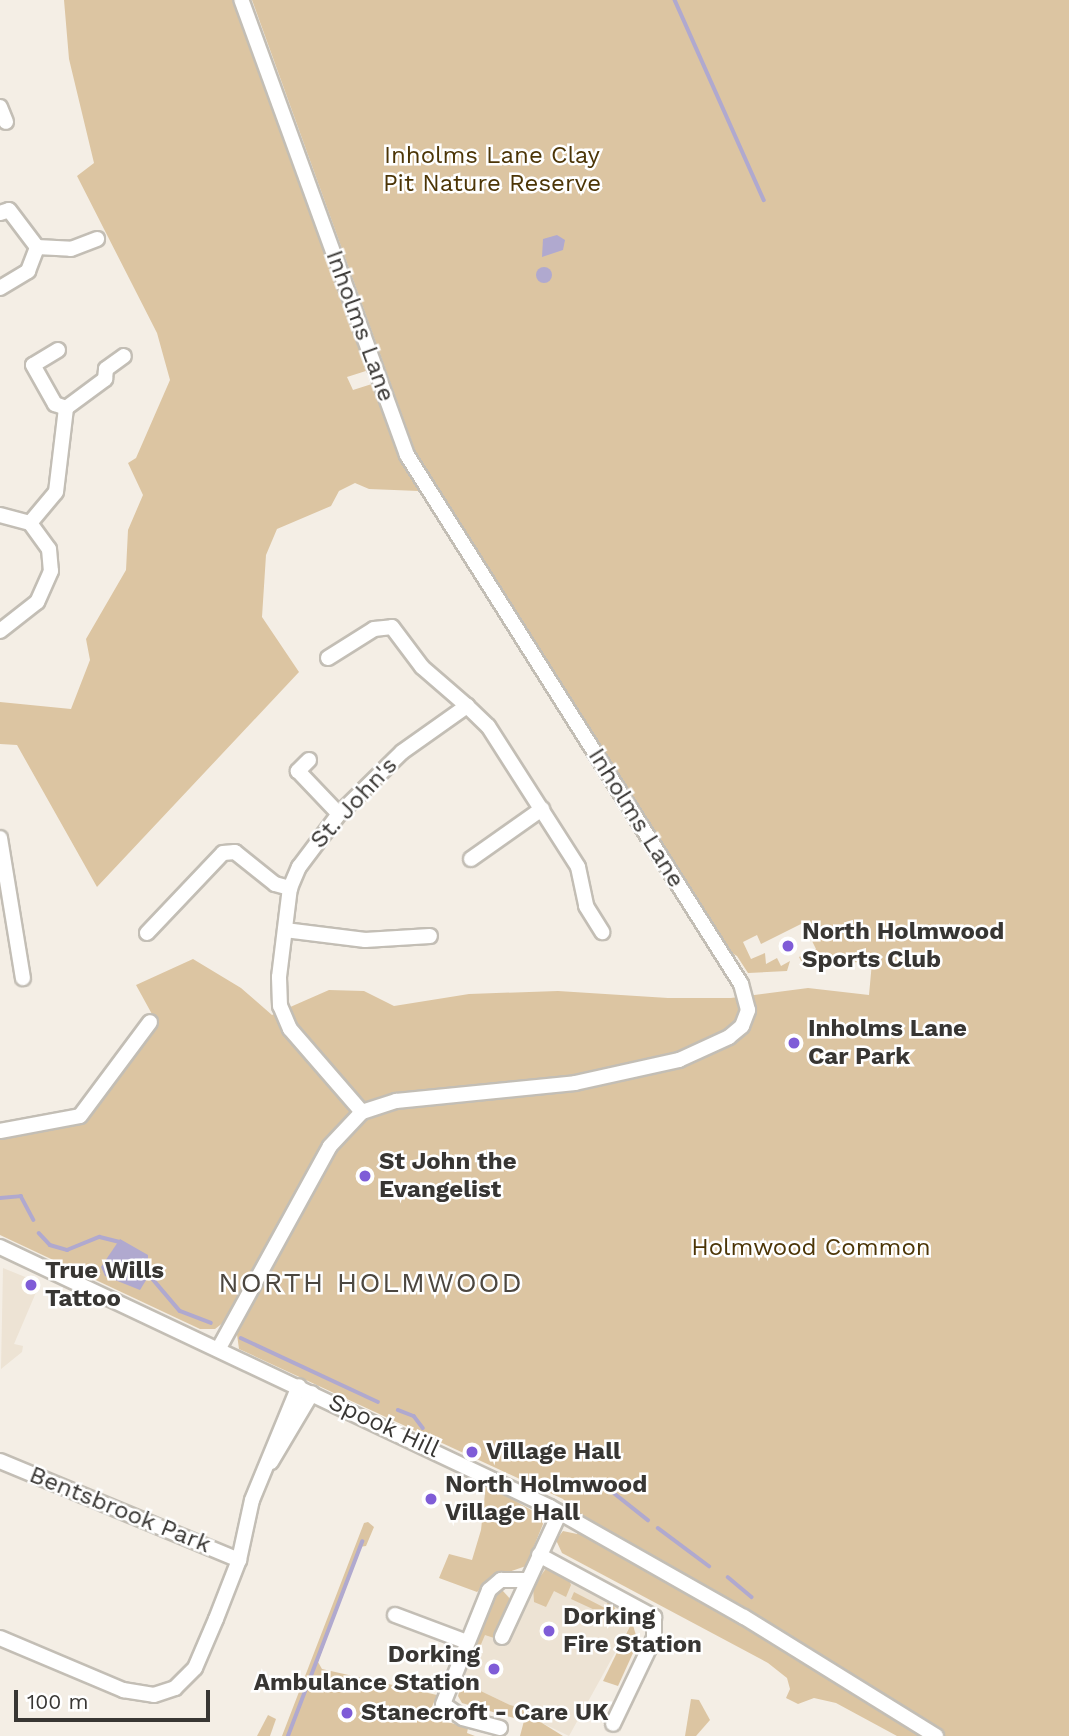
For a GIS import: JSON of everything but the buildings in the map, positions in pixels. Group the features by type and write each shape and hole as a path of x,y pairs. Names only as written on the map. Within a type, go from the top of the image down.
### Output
{"street":[{"name":"Inholms Lane","path":"219,1348 330,1146 362,1112 396,1101 575,1083 679,1060 729,1037 742,1026 748,1010 741,984 407,455 241,0"},
{"path":"0,107 6,122"},
{"path":"0,213 9,210 37,247 71,249 97,239"},
{"path":"0,288 28,271 37,247"},
{"path":"58,351 33,365 55,404 66,408"},
{"path":"30,523 56,492 66,408 105,379 106,369 124,356"},
{"path":"0,515 30,523 49,549 51,570 37,602 0,631"},
{"path":"328,658 374,629 392,627 422,667 488,726 578,867 586,906 602,932"},
{"name":"St. John's","path":"362,1112 290,1030 280,1006 290,888 313,844 340,814 402,752 467,706"},
{"path":"309,760 298,771 340,814"},
{"path":"471,859 542,809"},
{"path":"0,838 7,925 23,978"},
{"path":"147,933 223,853 235,852 275,884 290,888"},
{"path":"285,930 365,940 430,936"},
{"path":"0,1131 80,1116 150,1022"},
{"name":"Spook Hill","path":"0,1247 219,1348 559,1514 744,1617 936,1736"},
{"name":"Bentsbrook Park","path":"0,1638 123,1690 143,1695 165,1693 195,1668 239,1560 252,1500 267,1466 279,1454 306,1390"},
{"name":"Bentsbrook Park","path":"0,1461 239,1560"},
{"path":"502,1637 559,1514"},
{"path":"539,1555 654,1617 654,1638 613,1724"},
{"path":"500,1728 463,1718 443,1704 489,1590 501,1580 527,1580"},
{"path":"395,1615 467,1642"}],"shaded area":[{"path":"557,235 565,240 563,250 542,257 543,239"},
{"path":"544,267 550,269 550,281 544,283 538,281 536,275 538,269"},
{"path":"120,1239 148,1255 148,1277 140,1290 105,1276 101,1267"},
{"path":"3,1268 40,1283 14,1344 23,1346 22,1352 1,1369"},
{"path":"548,1566 628,1609 632,1622 569,1736 542,1723 537,1711 510,1705 462,1682 486,1615 502,1590 511,1599 527,1598 539,1573"}],"green space":[{"path":"64,0 236,0 369,370 347,377 353,390 375,383 400,461 419,491 369,489 355,483 339,491 331,506 277,529 266,555 262,617 299,672 97,887 17,745 0,744 0,702 71,709 90,660 86,639 126,570 128,530 143,495 128,463 136,458 170,380 157,333 77,176 94,163 69,59"},
{"path":"252,0 1069,0 1069,1736 897,1736 836,1703 814,1698 798,1704 786,1698 790,1689 787,1678 768,1663 562,1553 556,1540 563,1531 577,1534 584,1521 563,1499 239,1349 236,1327 224,1322 215,1329 200,1329 0,1235 0,1138 81,1123 95,1110 153,1016 136,985 193,959 241,988 272,1015 329,990 364,991 394,1006 469,994 558,991 668,998 731,998 808,988 869,995 872,962 802,963 799,957 816,949 803,923 761,944 757,935 743,942 751,959 765,953 766,964 777,958 781,966 790,961 787,971 748,973 737,956 727,950 418,459"},
{"path":"486,1484 540,1515 543,1524 526,1566 491,1578 477,1592 439,1578 449,1554 472,1560 481,1530"},
{"path":"368,1522 374,1527 366,1546 359,1547 318,1662 322,1669 437,1695 428,1716 468,1728 467,1733 475,1736 282,1736 364,1523"},
{"path":"548,1566 567,1575 571,1585 566,1597 554,1591 546,1607 534,1602 533,1586"},
{"path":"502,1590 510,1599 494,1638 485,1635 479,1649 473,1648 496,1592"},
{"path":"574,1592 605,1608 609,1600 615,1608 612,1618 571,1599"},
{"path":"632,1622 638,1642 618,1686 603,1681"},
{"path":"462,1682 510,1705 537,1711 542,1723 563,1736 520,1736 524,1721 462,1703 458,1696"},
{"path":"691,1699 699,1700 710,1720 696,1736 685,1736"},
{"path":"268,1715 276,1719 270,1736 257,1736"}],"waterway":[{"path":"675,0 764,200"},
{"path":"0,1198 21,1196 34,1220"},
{"path":"39,1233 50,1245 67,1250 100,1237 120,1242"},
{"path":"146,1271 180,1311 211,1323"},
{"path":"241,1338 378,1402"},
{"path":"398,1410 414,1416 423,1428"},
{"path":"609,1489 648,1520"},
{"path":"658,1528 709,1566"},
{"path":"288,1736 362,1542"},
{"path":"728,1577 752,1597"}],"place":[{"name":"North Holmwood Sports Club","path":"788,946"},
{"name":"Inholms Lane Car Park","path":"794,1043"},
{"name":"St John the Evangelist","path":"365,1176"},
{"name":"True Wills Tattoo","path":"31,1285"},
{"name":"Village Hall","path":"472,1452"},
{"name":"North Holmwood Village Hall","path":"431,1499"},
{"name":"Dorking Fire Station","path":"549,1631"},
{"name":"Dorking Ambulance Station","path":"494,1669"},
{"name":"Stanecroft - Care UK","path":"347,1713"}],"district":[{"name":"NORTH HOLMWOOD","path":"371,1283"}],"park label":[{"name":"Inholms Lane Clay Pit Nature Reserve","path":"492,170"},
{"name":"Holmwood Common","path":"811,1248"}]}
